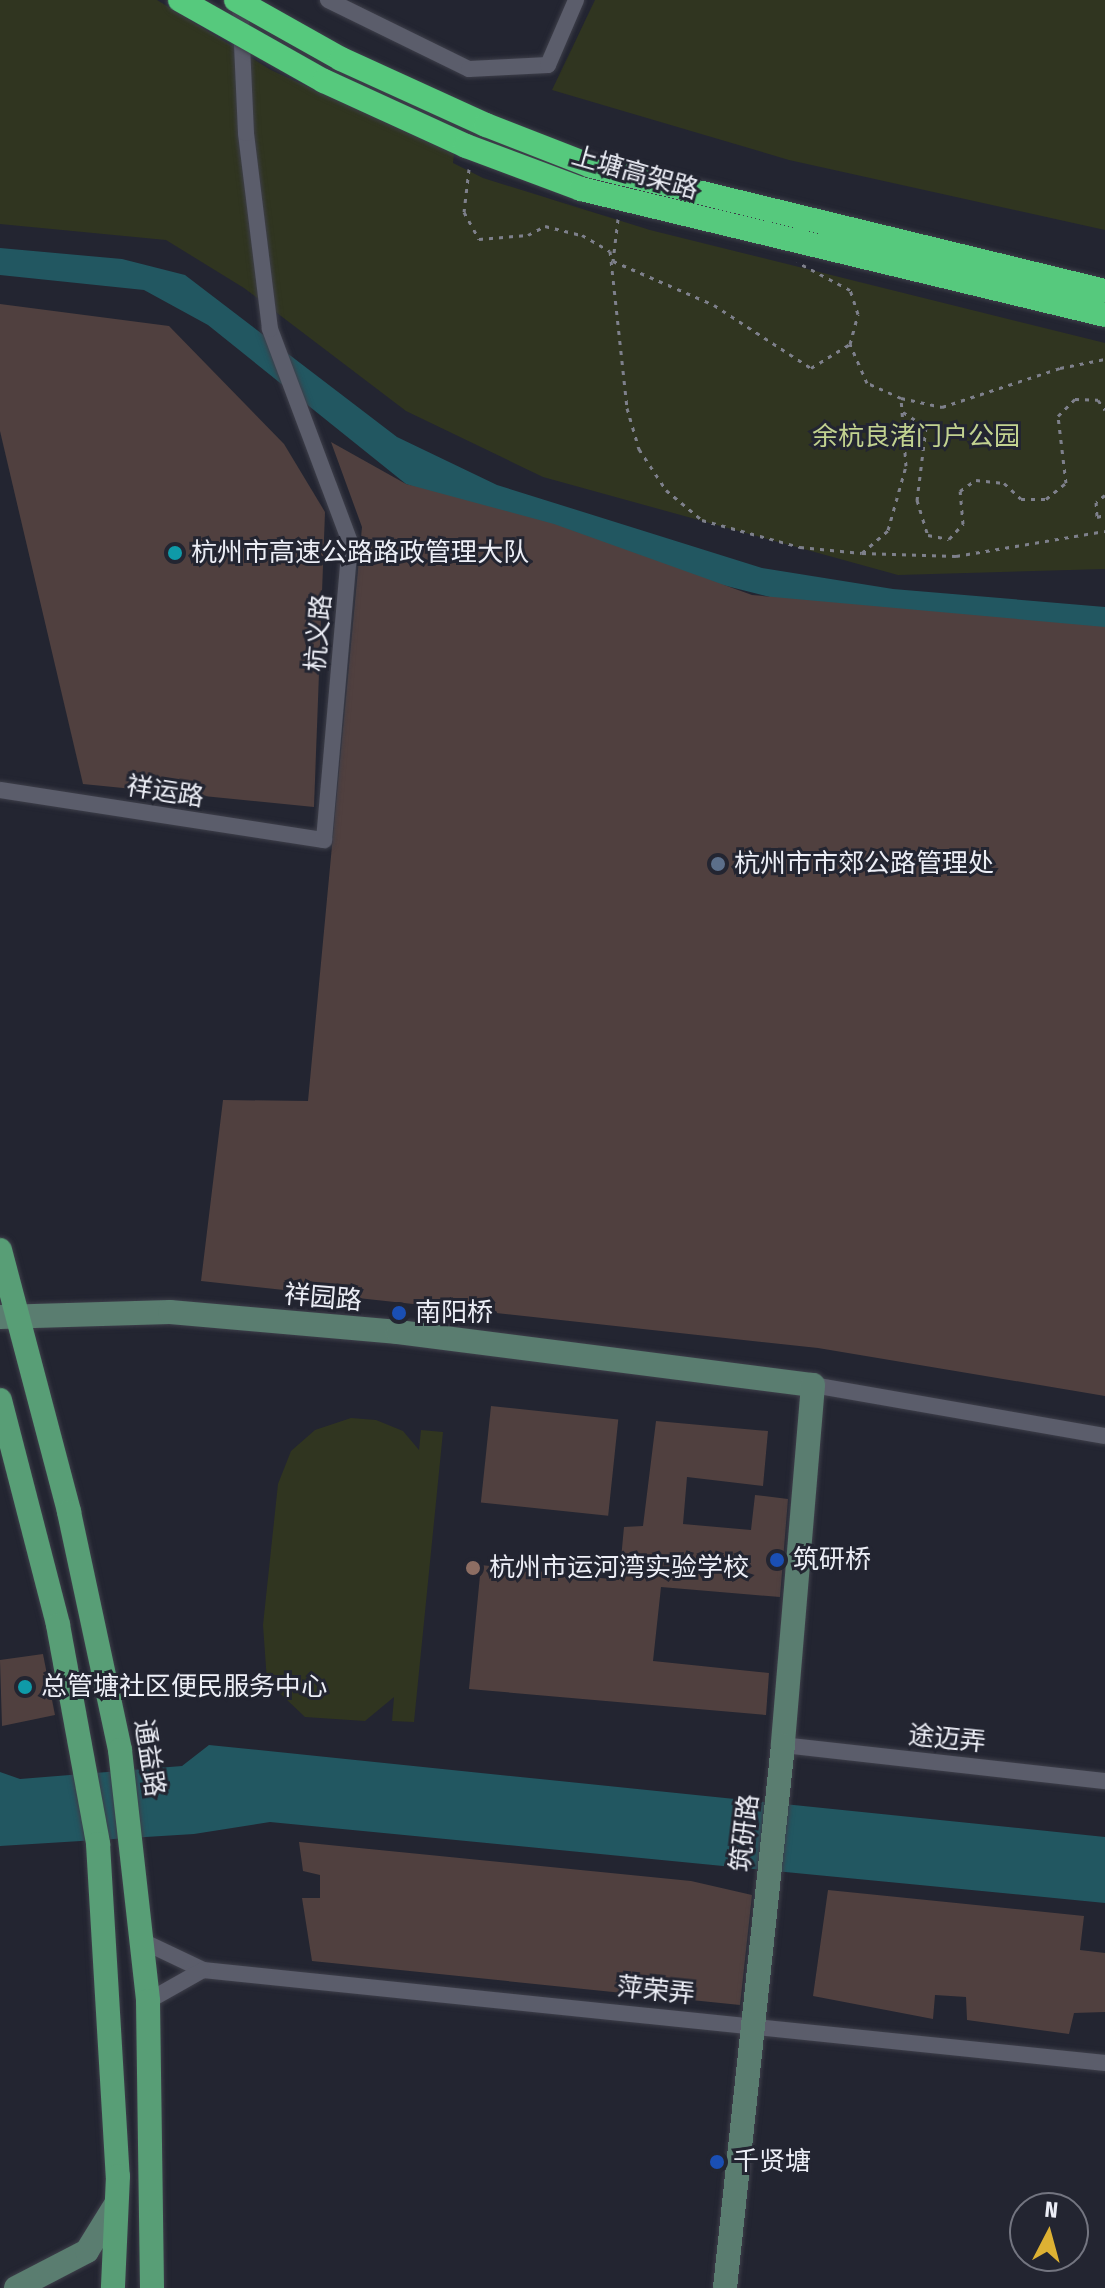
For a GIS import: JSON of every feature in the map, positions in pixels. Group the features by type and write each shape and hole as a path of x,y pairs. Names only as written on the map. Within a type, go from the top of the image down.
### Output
{"highway":[{"name":"上塘高架路","path":"180,0 324,81 466,146 581,189 792,243 1105,315"},
{"name":"上塘高架路","path":"238,0 341,59 486,125 591,166 1105,291"}],"main road":[{"name":"通益路","path":"0,1250 9,1319 69,1512 120,1750 133,1839 148,2001 152,2288"},
{"path":"0,1400 28,1494 85,1760 98,1844 117,2202 113,2288"}],"street":[{"name":"杭义路","path":"238,0 246,133 270,329 350,542 324,840"},
{"path":"328,0 469,69 548,65 576,0"},
{"name":"祥运路","path":"0,790 324,840"},
{"name":"祥园路","path":"9,1319 170,1312 398,1332 813,1385"},
{"path":"0,1339 9,1319"},
{"path":"813,1385 1105,1436"},
{"name":"筑研路","path":"725,2288 750,2024 783,1745 813,1385"},
{"name":"途迈弄","path":"783,1745 1105,1781"},
{"name":"萍荣弄","path":"142,1941 203,1970 1105,2063"},
{"path":"148,2001 203,1970"},
{"path":"16,2288 87,2251 111,2220 117,2202"}],"path":[{"path":"470,164 464,212 479,239 528,235 545,226 582,235 610,251 627,408 639,449 666,490 702,520 800,547 862,553 956,556 1105,531"},
{"path":"613,261 618,213"},
{"path":"792,243 799,267 850,290 858,314 850,344 867,383 901,398 942,407 1047,371 1105,359"},
{"path":"613,261 714,305 811,368 850,344"},
{"path":"862,553 888,530 906,466 901,398"},
{"path":"903,412 926,427 917,500 928,535 949,539 963,524 960,491 976,480 1004,483 1021,499 1046,499 1066,483 1058,416 1075,399 1098,400 1105,410"},
{"path":"1105,495 1096,502 1097,517 1105,515"}],"green space":[{"name":"余杭良渚门户公园","path":"0,0 157,0 271,70 454,154 453,163 483,178 650,230 1105,343 1105,569 898,575 543,477 406,411 244,288 166,240 0,224"},
{"path":"595,0 1105,0 1105,230 789,160 552,90"},
{"path":"351,1418 376,1420 403,1431 419,1450 421,1430 443,1432 414,1722 392,1721 394,1697 365,1721 305,1717 267,1681 263,1625 278,1484 291,1451 315,1430"}],"water":[{"path":"0,248 122,259 185,275 397,437 497,485 762,568 893,589 1105,607 1105,636 817,609 636,563 406,484 208,325 144,290 0,275"},
{"path":"209,1745 1105,1837 1105,1903 270,1822 194,1834 0,1846 0,1772 20,1779 182,1766"}],"building":[{"name":"杭州市高速公路路政管理大队","path":"0,304 169,326 284,444 325,512 314,807 83,784 0,431"},
{"name":"杭州市市郊公路管理处","path":"331,442 406,484 554,524 752,595 1105,627 1105,1396 818,1348 201,1281 223,1100 308,1101 362,527"},
{"path":"491,1406 618,1419 608,1516 481,1502"},
{"path":"656,1421 768,1431 763,1486 687,1477 683,1524 751,1530 755,1495 788,1499 780,1597 661,1587 653,1661 769,1673 766,1715 469,1689 481,1565 619,1580 624,1527 643,1526"},
{"name":"总管塘社区便民服务中心","path":"43,1654 55,1715 2,1726 0,1660"},
{"path":"299,1842 691,1881 752,1895 740,2005 312,1961 302,1898 320,1898 320,1875 303,1871"},
{"path":"828,1890 1084,1916 1080,1950 1105,1953 1105,2012 1074,2013 1069,2034 967,2020 966,1997 935,1995 933,2019 813,1996"}],"place":[{"name":"杭州市高速公路路政管理大队","path":"175,553"},
{"name":"杭州市市郊公路管理处","path":"718,864"},
{"name":"南阳桥","path":"399,1313"},
{"name":"筑研桥","path":"777,1560"},
{"name":"杭州市运河湾实验学校","path":"473,1568"},
{"name":"总管塘社区便民服务中心","path":"25,1687"},
{"name":"千贤塘","path":"717,2162"}]}
